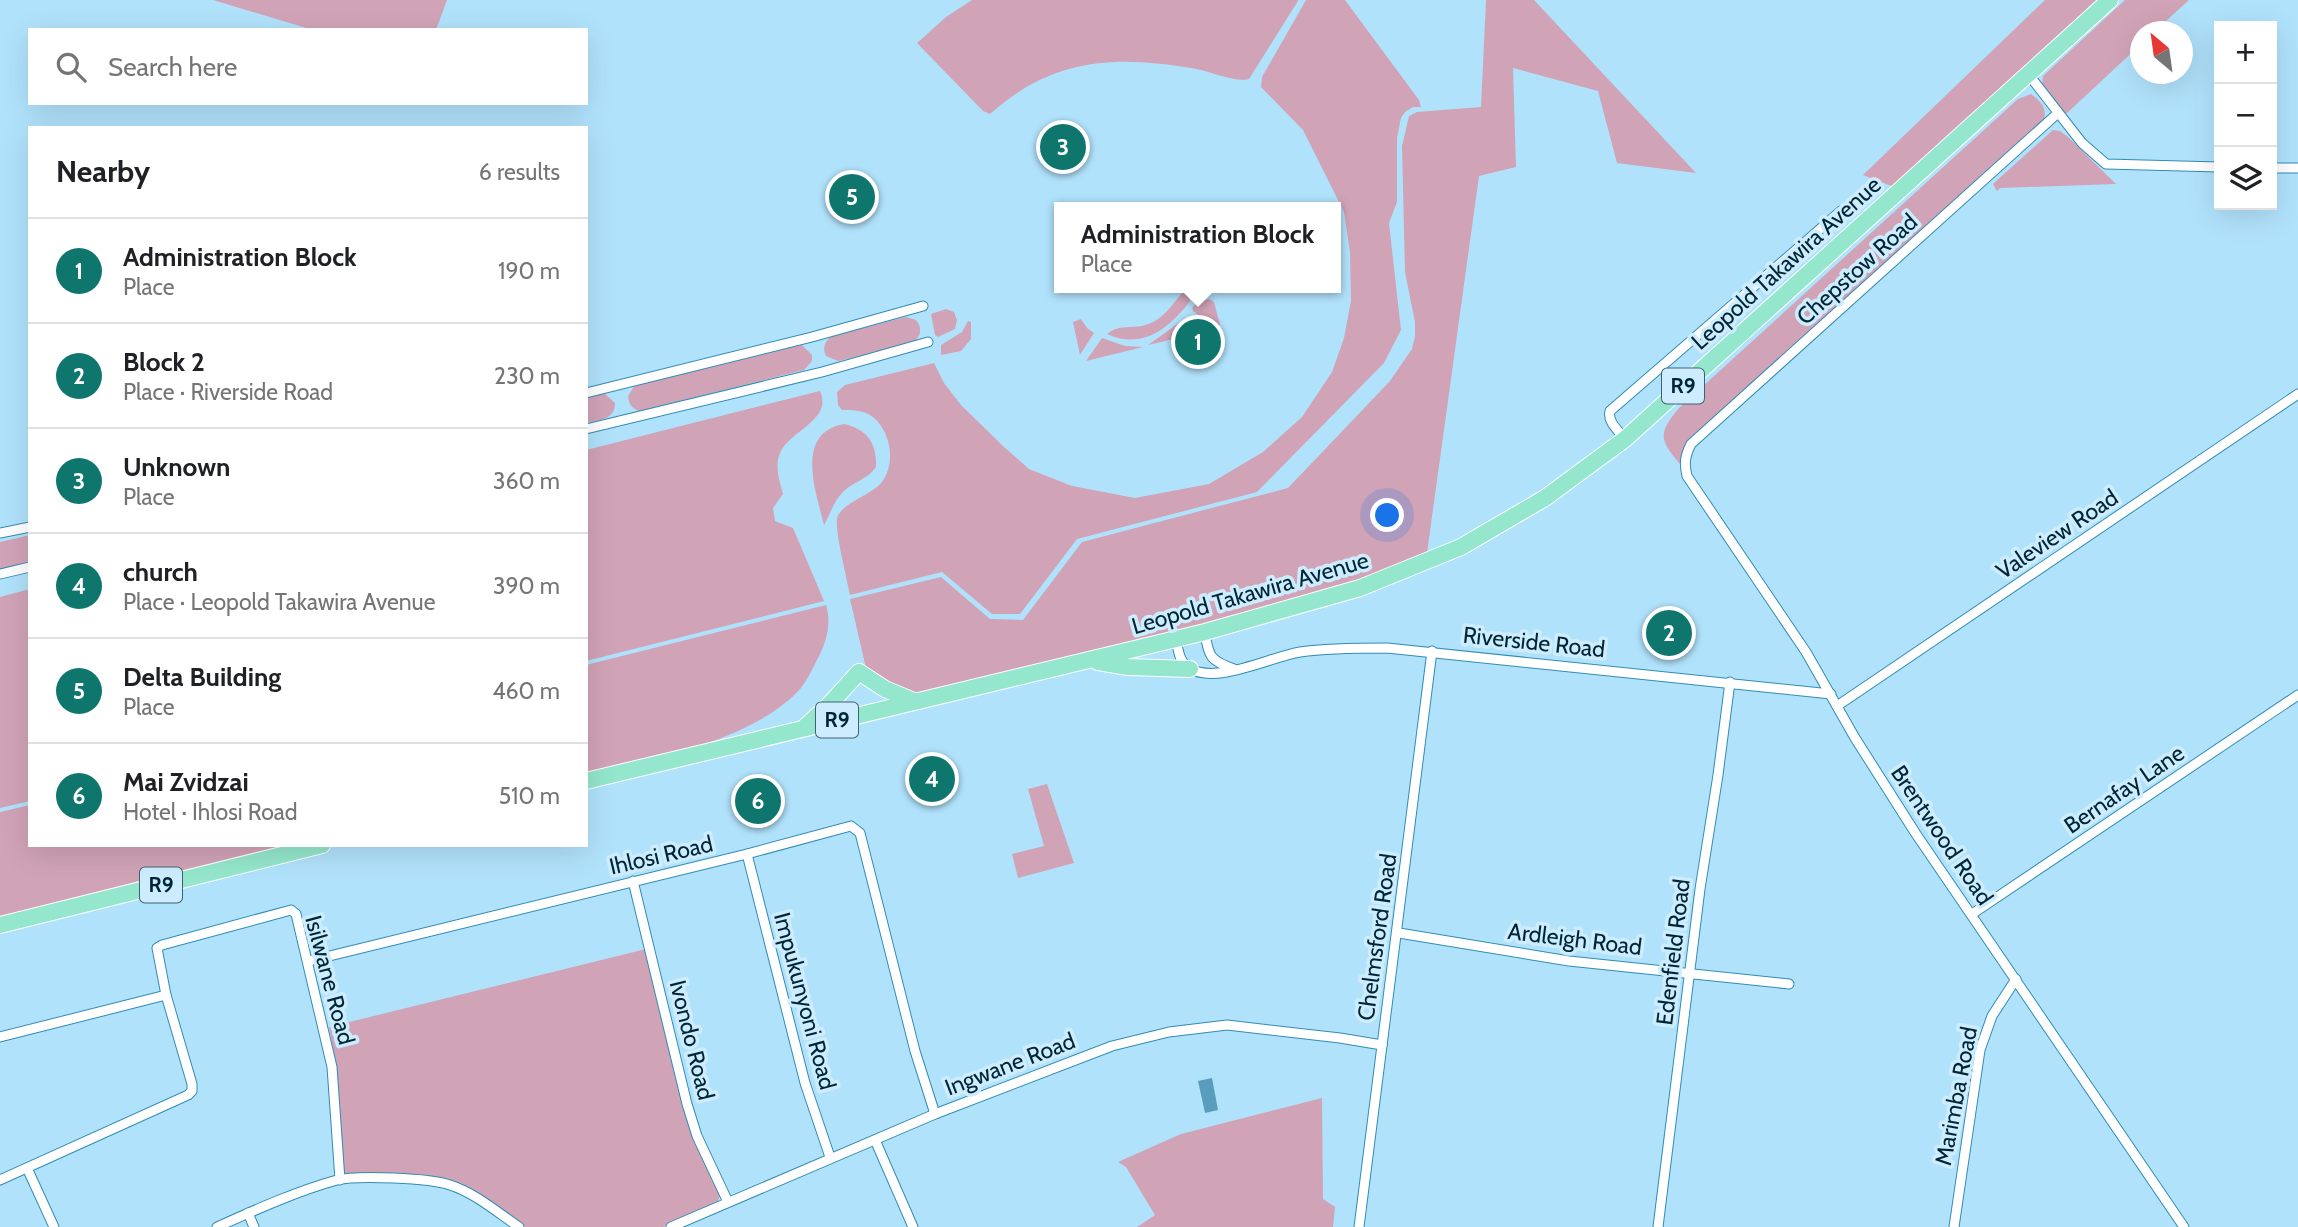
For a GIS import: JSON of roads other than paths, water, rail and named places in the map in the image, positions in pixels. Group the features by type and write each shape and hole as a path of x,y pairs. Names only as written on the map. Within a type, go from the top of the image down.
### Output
{"highway":[{"name":"Leopold Takawira Avenue","path":"588,782 1205,632 1360,588 1461,547 1545,498 1625,439 2110,0"},
{"path":"1089,661 1128,667 1190,669"},
{"path":"802,729 828,706 859,672 885,689 914,701"},
{"name":"R9","path":"0,925 314,847"}],"street":[{"path":"2029,75 2082,143 2106,164 2214,167"},
{"name":"Chepstow Road","path":"1685,456 1691,444 2058,113"},
{"path":"2277,167 2298,168"},
{"path":"1625,439 1611,422 1610,411 1841,211"},
{"path":"588,393 812,337 923,306"},
{"path":"588,429 822,372 928,342"},
{"name":"Valeview Road","path":"1837,706 2298,394"},
{"name":"Brentwood Road","path":"1685,456 1687,476 1806,652 1855,738 1916,834 2184,1227"},
{"path":"0,533 28,527"},
{"path":"0,574 28,567"},
{"path":"1205,632 1211,657 1217,663 1236,670"},
{"path":"1176,639 1180,656 1190,669"},
{"name":"Riverside Road","path":"1190,669 1212,673 1236,670 1266,660 1317,650 1374,648 1432,651 1831,694"},
{"name":"Chelmsford Road","path":"1359,1227 1399,933 1432,651"},
{"name":"Edenfield Road","path":"1658,1227 1730,682"},
{"name":"Bernafay Lane","path":"1972,914 2298,695"},
{"name":"Ihlosi Road","path":"309,961 851,826 860,832 915,1051 935,1114"},
{"name":"Impukunyoni Road","path":"747,854 805,1083 830,1157"},
{"name":"Ivondo Road","path":"633,881 687,1104 697,1136 728,1202"},
{"name":"Isilwane Road","path":"0,1180 188,1095 192,1091 166,995 157,954 159,947 293,910 309,961 332,1066 340,1180"},
{"name":"Ardleigh Road","path":"1399,933 1569,961 1789,984"},
{"name":"Marimba Road","path":"1954,1227 1980,1050 1992,1016 2016,979"},
{"path":"0,1037 166,995"},
{"name":"Ingwane Road","path":"671,1227 935,1114 1083,1056 1168,1032 1242,1026 1382,1045"},
{"path":"875,1140 913,1227"},
{"path":"27,1168 54,1227"},
{"path":"217,1227 340,1180 391,1179 443,1183 484,1202 519,1227"},
{"path":"248,1213 254,1227"}],"water":[{"path":"1212,1078 1218,1110 1205,1113 1198,1081"}],"place":[{"name":"Unknown","path":"1063,147"},
{"name":"Delta Building","path":"852,197"},
{"name":"Administration Block","path":"1198,342"},
{"name":"Block 2","path":"1669,633"},
{"name":"church","path":"932,779"},
{"name":"Mai Zvidzai","path":"758,801"}]}
